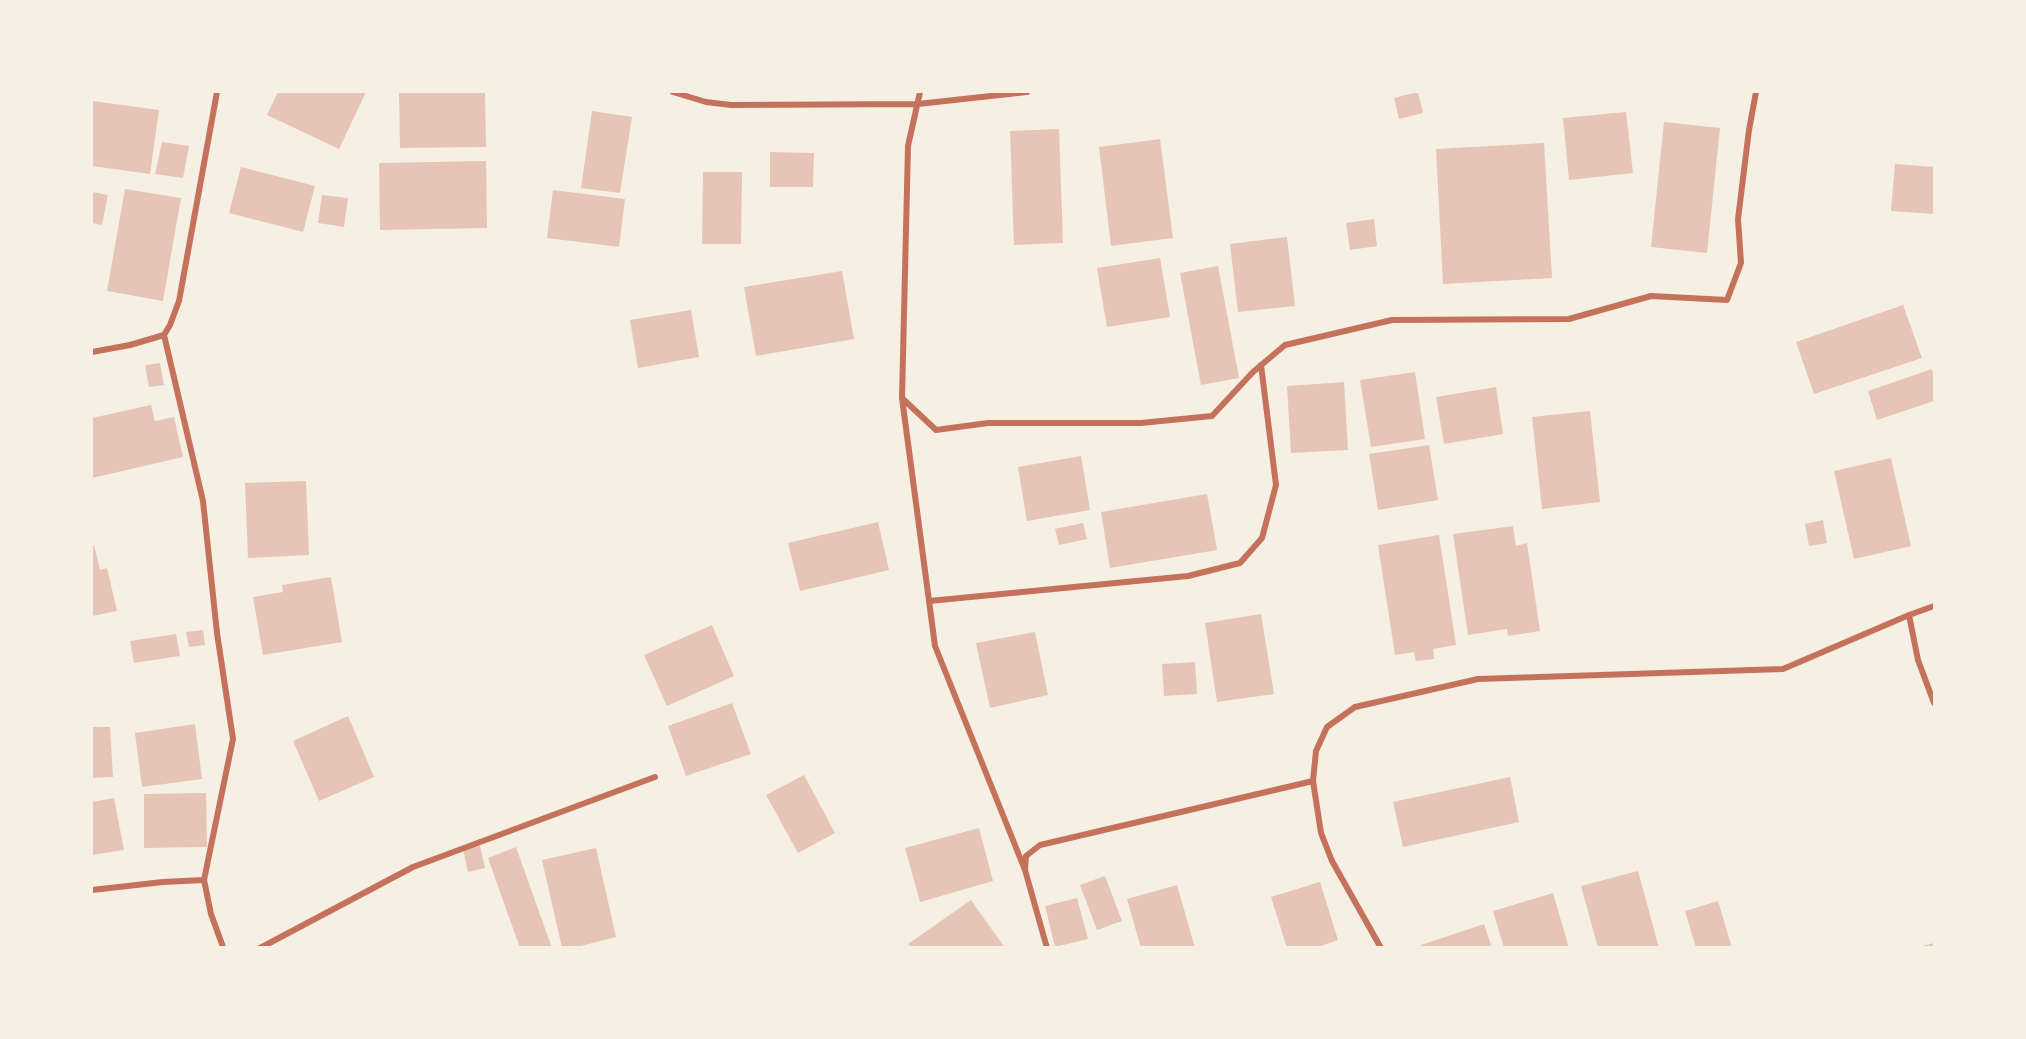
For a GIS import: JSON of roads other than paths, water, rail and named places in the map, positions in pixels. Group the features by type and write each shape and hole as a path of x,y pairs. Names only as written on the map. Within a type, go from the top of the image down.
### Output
{"street":[{"path":"92,352 130,345 164,335 170,325 179,301 217,92"},
{"path":"673,92 706,102 731,105 918,104 1027,92"},
{"path":"920,92 908,146 902,398 935,646 1025,870 1047,948"},
{"path":"902,398 936,430 988,423 1142,423 1212,416 1260,365 1285,345 1392,320 1569,319 1651,296 1727,300 1741,263 1738,219 1756,92"},
{"path":"164,335 203,501 217,633 233,739 204,880 211,914 225,948"},
{"path":"929,601 1188,576 1240,563 1262,538 1276,485 1260,365"},
{"path":"1381,948 1328,852 1321,833 1313,782 1316,751 1327,727 1355,707 1478,679 1783,669 1935,606"},
{"path":"1909,615 1918,660 1935,703"},
{"path":"260,948 412,867 655,777"},
{"path":"1025,870 1026,856 1040,845 1313,782"},
{"path":"92,890 204,880"}]}
